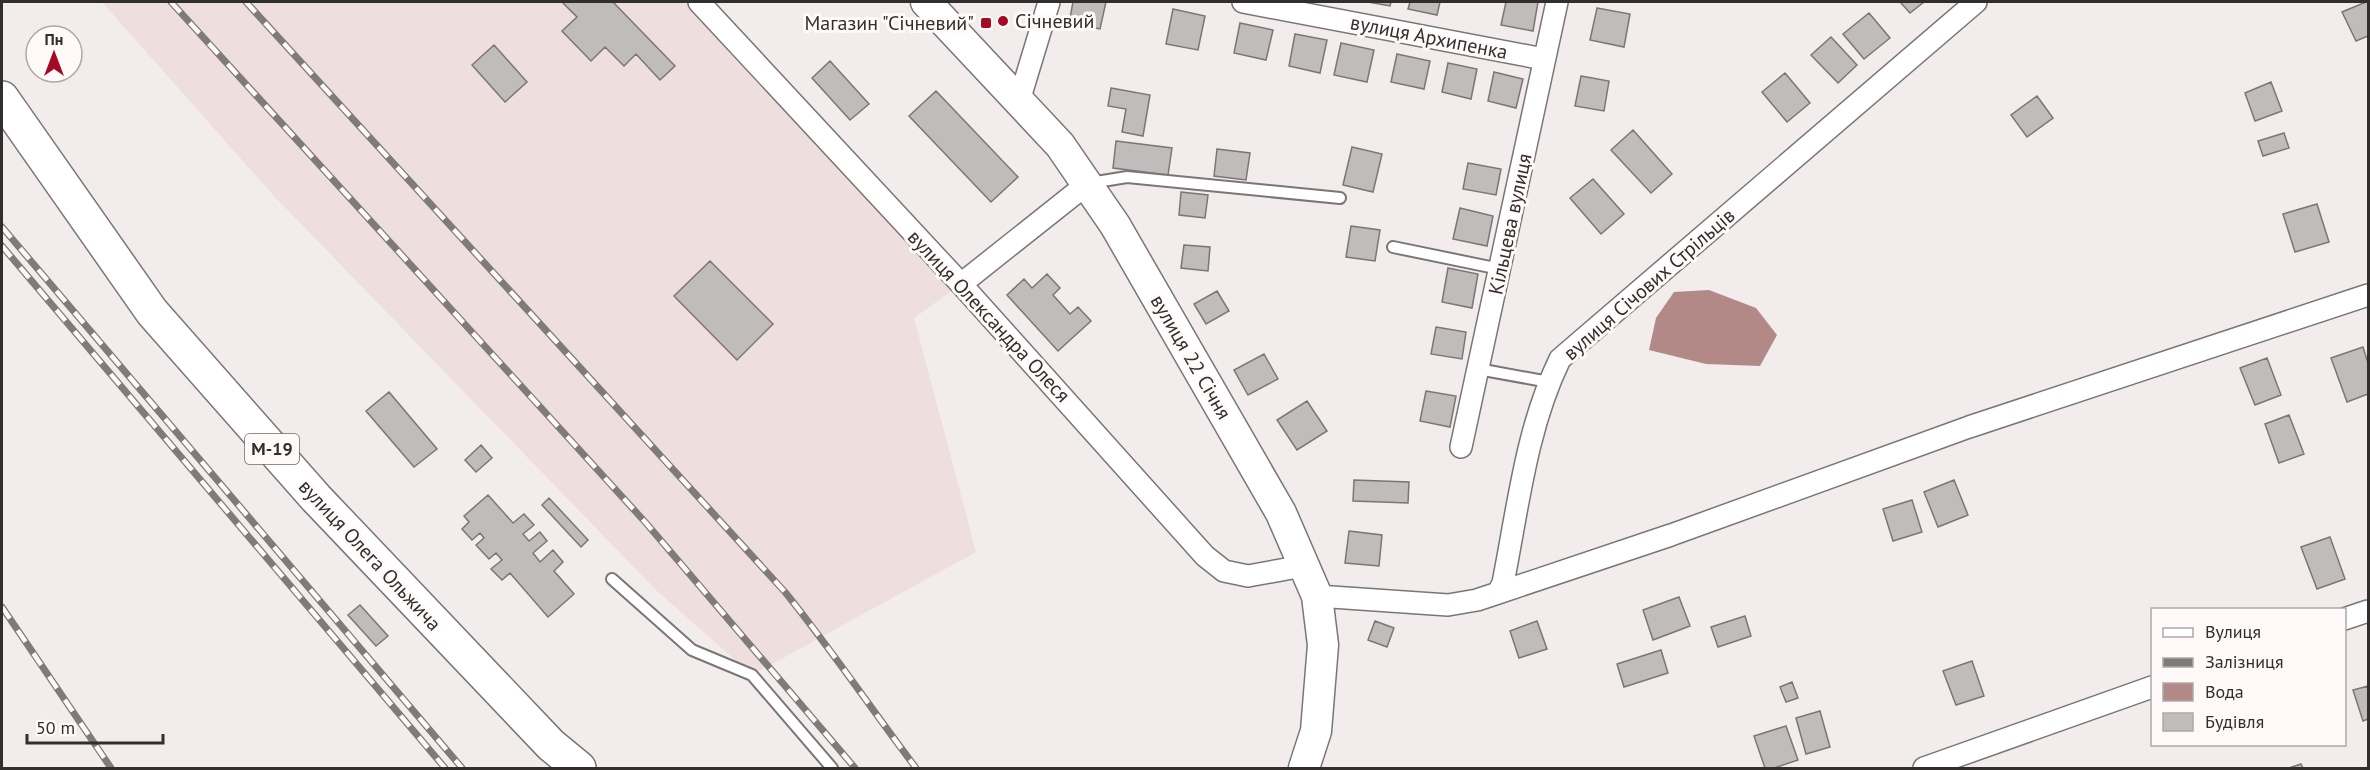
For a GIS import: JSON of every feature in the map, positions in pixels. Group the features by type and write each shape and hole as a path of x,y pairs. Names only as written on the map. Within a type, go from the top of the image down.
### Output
{"highway":[{"name":"вулиця Олега Ольжича","path":"2,98 152,312 323,506 551,745 579,768"}],"street":[{"name":"вулиця Олександра Олеся","path":"699,2 961,284 1205,556 1224,571 1248,576 1304,566"},
{"name":"вулиця 22 Січня","path":"926,2 1060,145 1115,225 1281,513 1317,596 1323,645 1321,692 1316,731 1304,768"},
{"path":"1020,101 1049,2"},
{"name":"вулиця Архипенка","path":"1243,2 1545,59"},
{"name":"Кільцева вулиця","path":"1461,447 1557,2"},
{"name":"вулиця Січових Стрільців","path":"1498,593 1503,583 1533,429 1549,382 1560,359 1976,2"},
{"path":"961,284 1087,184"},
{"path":"1317,596 1448,605 1477,600 1671,535 1969,427 2368,295"},
{"path":"2346,618 2368,611"},
{"path":"1924,768 2151,687"}],"lane":[{"path":"1087,184 1127,177 1340,198"},
{"path":"1393,246 1500,268"},
{"path":"1478,369 1549,382"},
{"path":"612,579 692,650 752,675 832,768"}],"shaded area":[{"path":"102,2 699,2 961,284 914,318 976,552 752,675 656,590 274,196"}],"water":[{"path":"1709,290 1756,308 1777,335 1760,366 1706,364 1649,350 1656,318 1674,292"}],"building":[{"path":"562,2 613,2 675,66 660,80 636,54 624,66 605,47 591,61 562,31 577,17"},
{"path":"1073,2 1106,2 1100,29 1069,23"},
{"path":"1368,2 1391,2 1390,6"},
{"path":"1410,2 1440,2 1437,15 1408,9"},
{"path":"1506,2 1538,2 1533,31 1501,25"},
{"path":"1900,2 1924,2 1910,13"},
{"path":"2368,2 2368,36 2356,41 2342,12"},
{"path":"1597,8 1630,14 1624,47 1590,40"},
{"path":"1173,9 1205,16 1198,50 1166,44"},
{"path":"1869,13 1890,38 1864,59 1843,34"},
{"path":"1240,23 1273,30 1266,60 1234,53"},
{"path":"1295,34 1327,40 1320,73 1289,66"},
{"path":"1831,37 1857,65 1838,83 1811,55"},
{"path":"1341,43 1374,50 1367,82 1334,75"},
{"path":"494,45 527,82 505,102 472,65"},
{"path":"1397,54 1430,61 1424,89 1391,82"},
{"path":"830,61 869,104 850,120 812,78"},
{"path":"1448,63 1477,69 1471,99 1442,92"},
{"path":"1494,72 1523,79 1516,108 1488,101"},
{"path":"1785,73 1810,103 1787,122 1762,92"},
{"path":"1581,76 1609,81 1604,111 1575,106"},
{"path":"2271,82 2282,111 2255,121 2245,93"},
{"path":"1111,88 1150,95 1143,136 1122,132 1126,109 1108,106"},
{"path":"936,91 1018,177 991,202 909,116"},
{"path":"2037,96 2053,118 2027,137 2011,115"},
{"path":"1633,130 1672,174 1651,193 1611,150"},
{"path":"2284,133 2289,148 2263,156 2258,141"},
{"path":"1116,141 1172,148 1168,175 1113,168"},
{"path":"1352,147 1382,154 1373,192 1343,185"},
{"path":"1217,149 1250,153 1246,180 1214,176"},
{"path":"1468,163 1501,169 1496,195 1463,189"},
{"path":"1593,179 1624,214 1601,234 1570,198"},
{"path":"1181,192 1208,195 1205,218 1179,215"},
{"path":"2317,204 2329,242 2295,252 2283,214"},
{"path":"1460,208 1493,216 1487,246 1453,239"},
{"path":"1351,226 1380,230 1375,261 1346,257"},
{"path":"1184,245 1210,247 1208,271 1181,268"},
{"path":"710,261 773,324 737,360 674,296"},
{"path":"1448,268 1478,274 1472,308 1442,302"},
{"path":"1047,274 1060,288 1053,295 1070,314 1078,307 1091,321 1058,351 1007,295 1024,279 1032,288"},
{"path":"1217,291 1229,311 1206,324 1194,304"},
{"path":"1436,327 1466,332 1462,359 1431,354"},
{"path":"2363,347 2368,363 2368,394 2347,402 2331,358"},
{"path":"1264,354 1278,379 1248,395 1234,370"},
{"path":"2267,358 2281,395 2255,405 2240,368"},
{"path":"1426,391 1456,396 1450,427 1420,421"},
{"path":"389,392 437,449 414,467 366,411"},
{"path":"1307,401 1327,431 1297,450 1277,420"},
{"path":"2289,415 2304,454 2279,463 2265,424"},
{"path":"481,445 492,458 476,472 465,460"},
{"path":"1354,480 1409,482 1408,503 1353,501"},
{"path":"1954,480 1968,515 1938,527 1924,492"},
{"path":"488,495 513,523 524,514 534,525 523,534 529,541 540,532 547,541 533,553 540,562 553,550 563,562 554,571 574,594 548,617 510,573 502,580 491,569 502,560 496,553 489,559 476,545 484,538 480,533 472,540 462,529 469,522 464,516"},
{"path":"549,498 588,540 581,547 542,505"},
{"path":"1912,500 1922,532 1893,541 1883,509"},
{"path":"1349,531 1382,535 1379,566 1345,563"},
{"path":"2330,537 2345,579 2317,589 2301,547"},
{"path":"1679,597 1690,626 1653,640 1643,610"},
{"path":"360,605 388,636 376,646 348,615"},
{"path":"1745,616 1751,636 1718,647 1711,627"},
{"path":"1375,621 1394,628 1387,647 1368,640"},
{"path":"1537,621 1547,649 1519,658 1510,631"},
{"path":"1661,650 1668,673 1624,687 1617,664"},
{"path":"1972,661 1984,696 1956,705 1943,671"},
{"path":"1792,682 1798,698 1786,702 1780,687"},
{"path":"2368,686 2368,719 2363,721 2353,690"},
{"path":"1820,711 1830,747 1806,754 1796,718"},
{"path":"1786,726 1798,760 1774,768 1765,768 1754,736"},
{"path":"2301,764 2303,768 2289,768"}],"railway":[{"path":"171,2 646,523 855,768"},
{"path":"246,2 785,592 916,768"},
{"path":"2,227 462,768"},
{"path":"2,246 445,768"},
{"path":"2,607 111,768"}],"place":[{"name":"Січневий","path":"1003,21"},
{"name":"Магазин \"Січневий\"","path":"986,23"}]}
